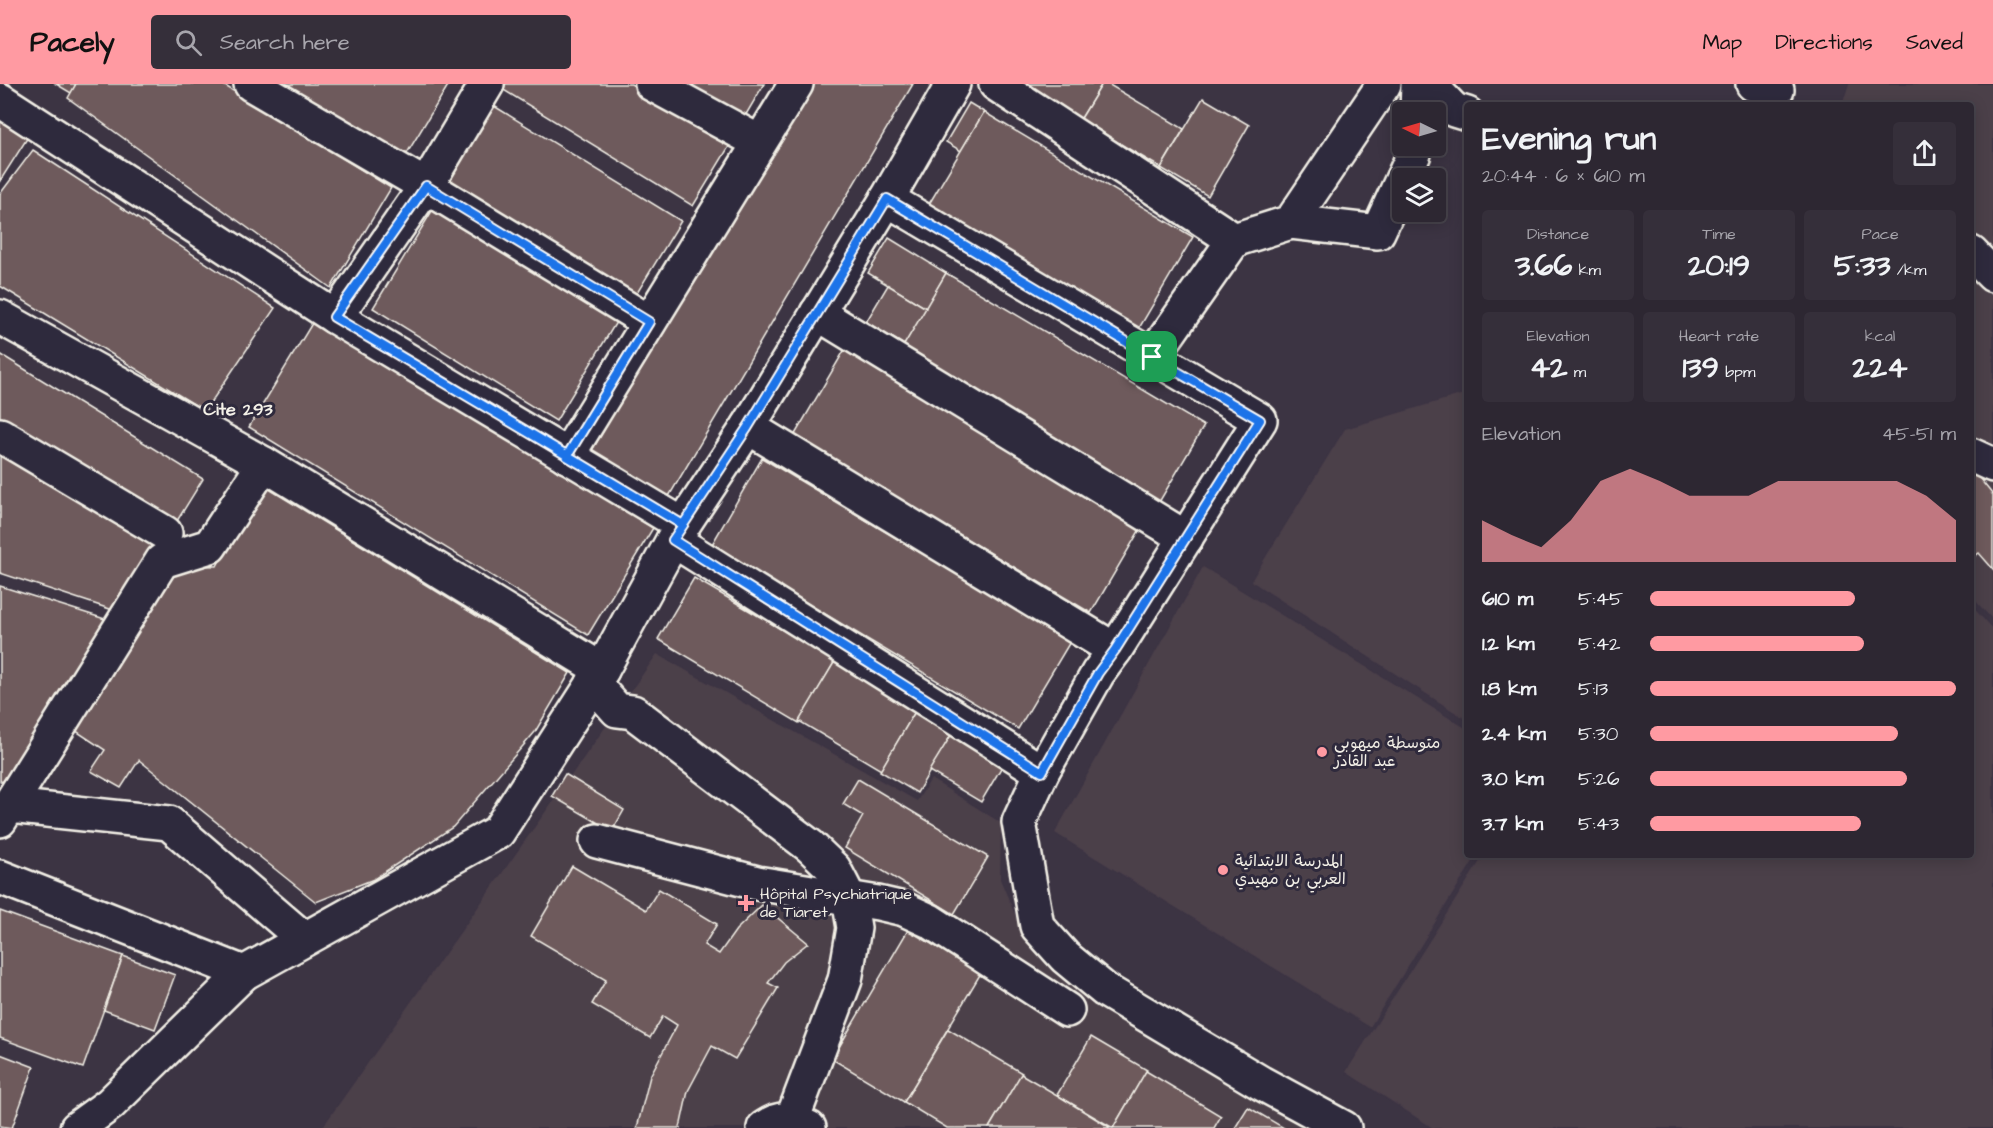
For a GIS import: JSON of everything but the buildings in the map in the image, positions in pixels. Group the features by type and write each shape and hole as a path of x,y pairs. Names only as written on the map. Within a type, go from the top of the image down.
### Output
{"street":[{"path":"251,84 426,186 649,322"},
{"path":"334,317 426,186 487,84"},
{"path":"567,456 796,84"},
{"path":"77,1128 110,1104 244,973 498,832 597,676 678,532 748,427 887,199 952,84"},
{"path":"996,84 1234,240"},
{"path":"1291,222 1384,84"},
{"path":"1417,102 1418,84"},
{"path":"1429,84 1454,110 1464,113"},
{"path":"666,87 759,142"},
{"path":"0,100 334,317 567,456 1042,772"},
{"path":"887,199 1260,420 1115,650 1098,673 1042,772 1019,822 1036,926 1065,957 1105,990 1261,1083 1344,1128"},
{"path":"1152,357 1234,240 1291,222 1378,232 1392,202"},
{"path":"1974,256 1993,275"},
{"path":"1974,290 1993,282"},
{"path":"817,313 1186,538"},
{"path":"0,317 264,464 597,676 617,710 633,712 810,846 834,869 849,898 854,928 845,980 788,1125"},
{"path":"748,427 1115,650"},
{"path":"0,435 165,533"},
{"path":"1974,456 1993,465"},
{"path":"264,464 210,546 162,561 5,813 169,823 304,939"},
{"path":"597,840 757,883 904,909 930,921 1067,1010"},
{"path":"0,877 244,973"}],"shaded area":[{"path":"1849,84 1993,84 1993,620 1974,599 1974,102 1843,102"},
{"path":"1464,394 1464,718 1251,581 1345,429"},
{"path":"1203,567 1464,727 1464,858 1475,858 1370,1027 1055,833"},
{"path":"1974,608 1993,630 1993,1128 1433,1128 1346,1072 1482,858 1974,858"},
{"name":"Hôpital Psychiatrique de Tiaret","path":"657,654 917,801 931,779 1001,823 1000,879 1020,926 1062,969 1337,1128 322,1128"}],"place":[{"name":"متوسطة ميهوبي عبد القادر","path":"1322,752"},
{"name":"المدرسة الابتدائية العربي بن مهيدي","path":"1223,870"},
{"name":"Hôpital Psychiatrique de Tiaret","path":"746,903"}],"district":[{"name":"Cite 293","path":"238,409"}],"route":[{"path":"1152,357 887,199 748,427 683,525 625,490 567,456 334,317 426,186 649,322 567,456 683,525 673,540 1042,772 1098,673 1115,650 1260,420 1152,357"}]}
